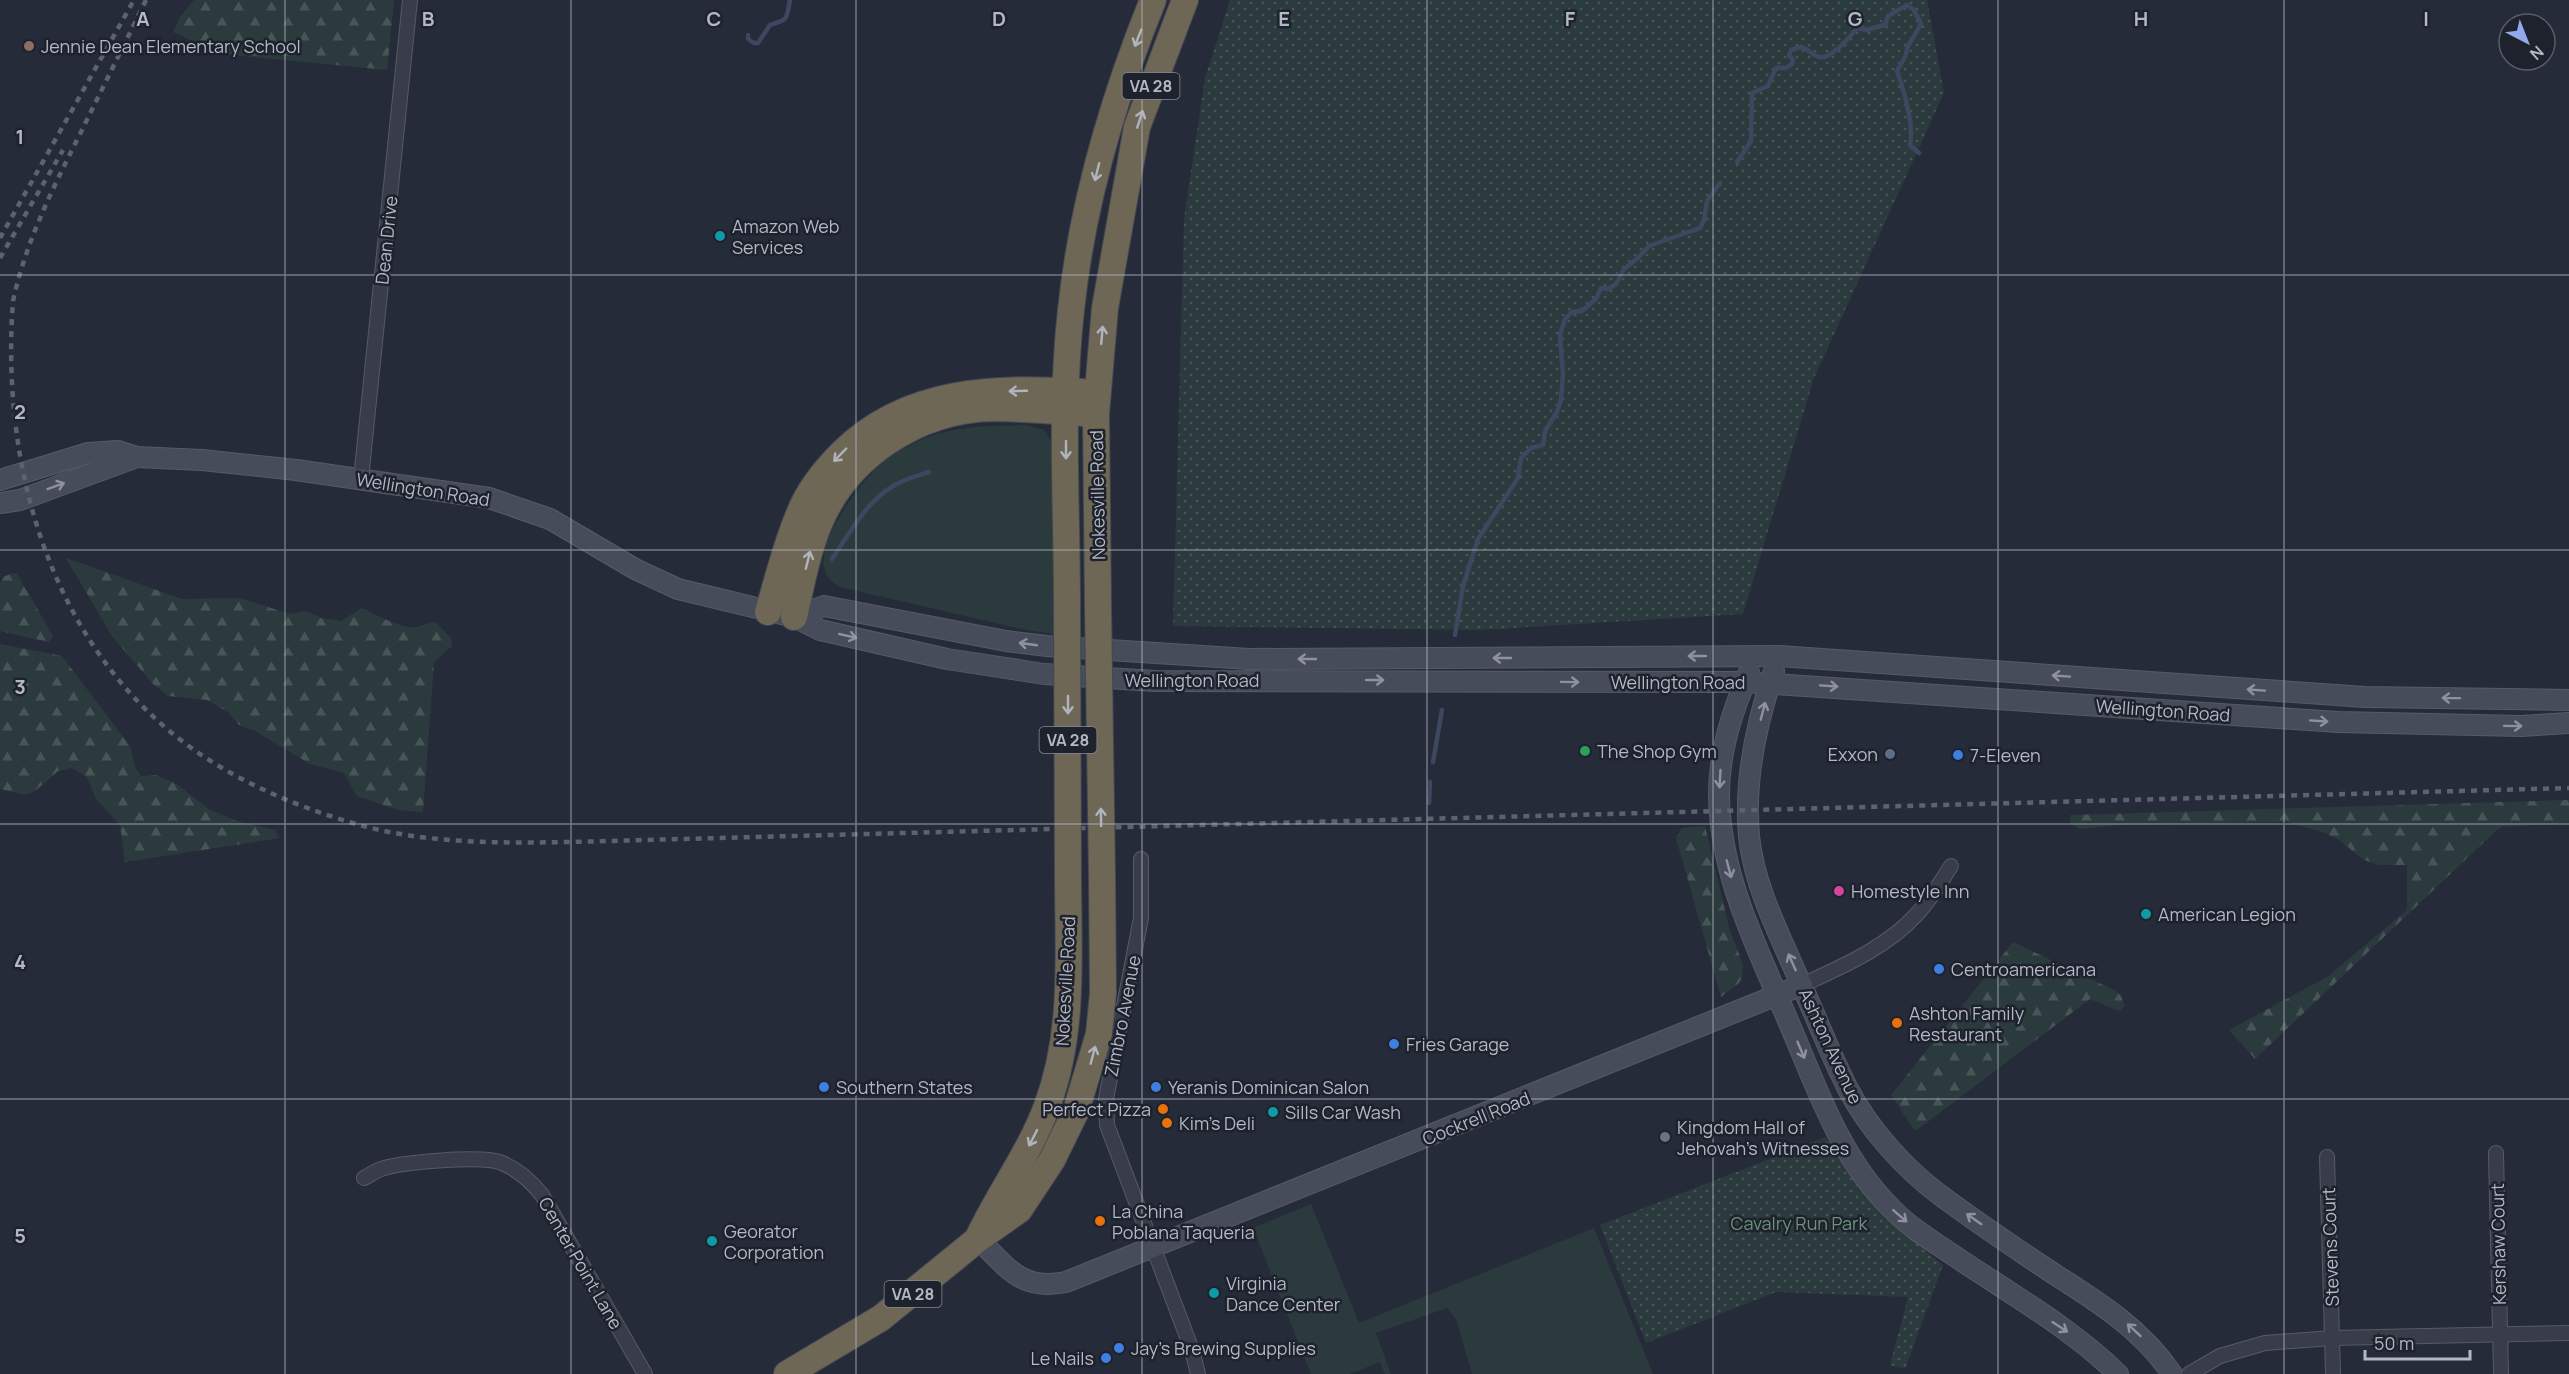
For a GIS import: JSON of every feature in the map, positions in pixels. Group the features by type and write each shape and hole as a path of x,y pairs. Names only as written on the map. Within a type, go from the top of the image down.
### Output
{"highway":[{"name":"Nokesville Road","path":"978,1239 998,1197 1037,1131 1060,1064 1068,992 1066,401 1071,310 1085,221 1118,98 1153,0"},
{"name":"Nokesville Road","path":"978,1239 1019,1210 1052,1160 1076,1111 1099,1034 1103,993 1097,403 1105,308 1137,127 1185,0"},
{"path":"768,612 791,534 811,491 836,460 868,430 914,406 948,396 999,391 1097,403"},
{"path":"794,617 813,541 826,508 848,476 873,452 920,423 958,413 990,408 1066,401"},
{"name":"VA 28","path":"787,1374 881,1318 978,1239"}],"main road":[{"name":"Wellington Road","path":"0,480 88,453 118,451 137,458 202,460 361,479 489,498 550,519 663,583 708,598 794,617 820,630 947,659 1000,669 1090,678 1155,681 1744,682 2338,722 2522,726 2569,723"},
{"name":"Wellington Road","path":"0,503 20,500 137,458"},
{"name":"Wellington Road","path":"794,617 824,606 1006,641 1047,646 1249,659 1779,656 2365,697 2569,700"},
{"name":"Ashton Avenue","path":"1755,656 1734,706 1724,745 1720,780 1720,811 1726,858 1748,928 1840,1140 1869,1183 1890,1208 1916,1230 2073,1335 2118,1374"},
{"name":"Ashton Avenue","path":"1779,656 1770,683 1751,766 1749,837 1759,885 1848,1089 1895,1153 1938,1194 2122,1319 2161,1358 2172,1374"},
{"name":"Cockrell Road","path":"978,1239 1019,1277 1040,1285 1066,1282 1802,986"}],"street":[{"name":"Dean Drive","path":"361,479 410,0"},
{"name":"Zimbro Avenue","path":"1141,859 1141,918 1106,1099 1106,1113 1113,1142 1192,1350 1198,1374"},
{"name":"Cockrell Road","path":"1802,986 1870,950 1904,927 1931,897 1951,866"},
{"name":"Kershaw Court","path":"2496,1153 2501,1374"},
{"name":"Stevens Court","path":"2327,1157 2333,1374"},
{"name":"Center Point Lane","path":"364,1178 382,1168 454,1159 500,1161 516,1170 542,1195 645,1374"},
{"path":"2189,1374 2220,1356 2265,1342 2332,1338 2569,1333"}],"green space":[{"path":"194,0 394,0 387,70 223,54 173,32 180,17"},
{"path":"1230,0 1927,0 1944,93 1814,378 1743,614 1479,630 1173,626 1184,219 1205,78"},
{"path":"1026,425 1044,430 1054,446 1054,634 1026,630 840,587 829,579 823,559 832,530 861,485 884,462 914,443 941,433 969,428"},
{"path":"66,558 182,599 240,598 290,614 306,611 321,618 341,621 362,608 403,626 417,627 435,622 451,638 452,646 434,662 423,812 398,810 357,796 344,773 310,764 255,731 239,725 228,712 207,700 168,696 153,684 112,636"},
{"path":"13,573 17,574 53,636 49,642 0,631 0,584 3,577"},
{"path":"0,644 62,656 130,746 135,767 141,776 156,775 178,785 210,810 237,821 275,830 280,838 125,862 120,825 96,799 87,777 72,768 58,771 35,791 26,795 0,789"},
{"path":"2569,800 2569,823 2500,827 2255,1059 2229,1030 2327,977 2407,910 2407,865 2379,865 2364,860 2339,840 2323,832 2286,822 2119,825 2080,829 2070,823 2070,815"},
{"path":"1705,826 1730,931 1743,964 1739,983 1721,997 1676,838 1682,828"},
{"path":"2013,942 2116,991 2125,1006 2119,1011 2090,999 1914,1130 1891,1095"},
{"name":"Cavalry Run Park","path":"1826,1137 1878,1207 1943,1265 1905,1369 1890,1365 1908,1297 1776,1292 1646,1343 1600,1225"},
{"path":"1311,1204 1359,1323 1594,1228 1653,1374 1472,1374 1456,1319 1447,1308 1376,1333 1391,1374 1385,1374 1380,1362 1350,1374 1311,1374 1253,1228"}],"waterway":[{"path":"748,35 748,39 758,43 770,25 786,18 790,0"},
{"path":"1737,162 1751,141 1752,93 1768,86 1776,68 1786,68 1792,64 1793,60 1789,55 1791,50 1801,47 1819,57 1824,57 1835,51 1858,28 1866,30 1885,25 1888,16 1907,5 1914,10 1921,24 1897,71 1909,118 1910,145 1919,153"},
{"path":"1455,635 1463,586 1478,539 1518,478 1521,458 1531,448 1543,445 1545,431 1557,412 1561,400 1563,374 1560,335 1565,319 1572,312 1582,311 1596,299 1601,288 1608,289 1616,284 1624,269 1649,246 1700,228 1704,220 1707,201 1720,183"},
{"path":"832,559 874,501 897,484 929,472"},
{"path":"1433,762 1442,710"},
{"path":"1429,803 1430,782"}],"railway":[{"path":"0,238 134,0"},
{"path":"146,0 41,215 25,257 13,301 11,365 16,430 28,493 46,554 73,611 106,664 148,711 197,752 217,765 279,797 323,813 367,827 418,837 494,842 545,842 2569,788"},
{"path":"0,258 63,150"}],"place":[{"name":"Jennie Dean Elementary School","path":"29,46"},
{"name":"Amazon Web Services","path":"720,236"},
{"name":"The Shop Gym","path":"1585,751"},
{"name":"Exxon","path":"1890,754"},
{"name":"7-Eleven","path":"1958,755"},
{"name":"Homestyle Inn","path":"1839,891"},
{"name":"American Legion","path":"2146,914"},
{"name":"Centroamericana","path":"1939,969"},
{"name":"Ashton Family Restaurant","path":"1897,1023"},
{"name":"Fries Garage","path":"1394,1044"},
{"name":"Southern States","path":"824,1087"},
{"name":"Yeranis Dominican Salon","path":"1156,1087"},
{"name":"Perfect Pizza","path":"1163,1109"},
{"name":"Sills Car Wash","path":"1273,1112"},
{"name":"Kim's Deli","path":"1167,1123"},
{"name":"Kingdom Hall of Jehovah's Witnesses","path":"1665,1137"},
{"name":"La China Poblana Taqueria","path":"1100,1221"},
{"name":"Georator Corporation","path":"712,1241"},
{"name":"Virginia Dance Center","path":"1214,1293"},
{"name":"Jay's Brewing Supplies","path":"1119,1348"},
{"name":"Le Nails","path":"1106,1358"}]}
